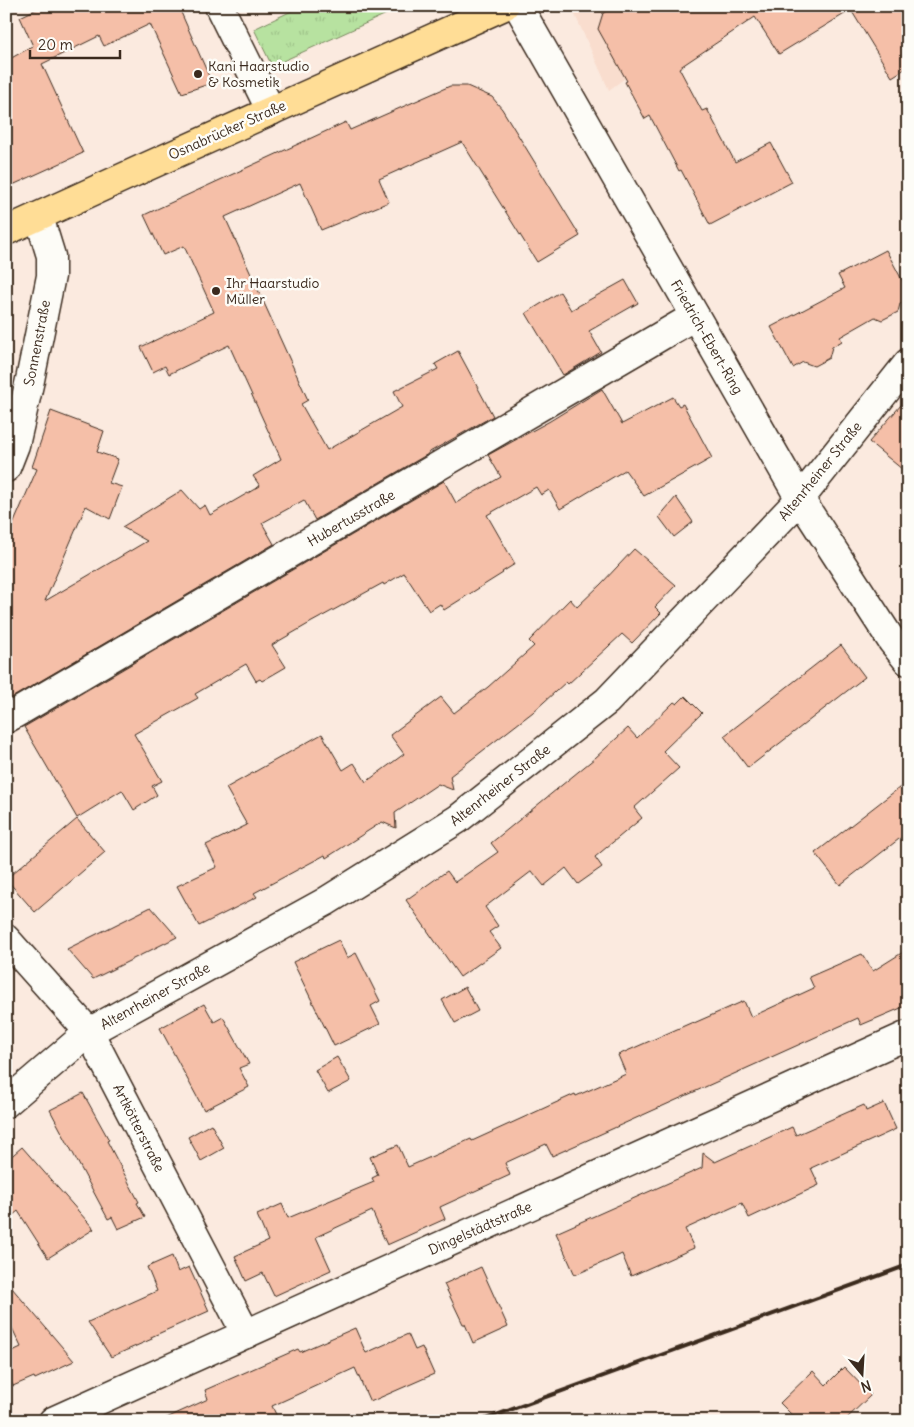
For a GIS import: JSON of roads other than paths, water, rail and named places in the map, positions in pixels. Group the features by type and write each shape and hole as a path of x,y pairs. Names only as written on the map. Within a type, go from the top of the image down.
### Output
{"main road":[{"name":"Osnabrücker Straße","path":"6,231 504,6"}],"street":[{"path":"218,6 271,111"},
{"name":"Friedrich-Ebert-Ring","path":"518,6 800,499 887,633 908,661"},
{"name":"Sonnenstraße","path":"6,468 15,445 51,276 51,256 39,216"},
{"name":"Hubertusstraße","path":"6,719 695,316"},
{"name":"Altenrheiner Straße","path":"6,1103 89,1032 325,902 458,819 607,701 800,499 908,363"},
{"name":"Artkötterstraße","path":"6,939 89,1032 246,1334"},
{"name":"Dingelstädtstraße","path":"53,1421 908,1035"}],"railway":[{"path":"480,1421 908,1265"}],"place":[{"name":"Kani Haarstudio & Kosmetik","path":"198,74"},
{"name":"Ihr Haarstudio Müller","path":"216,291"}]}
